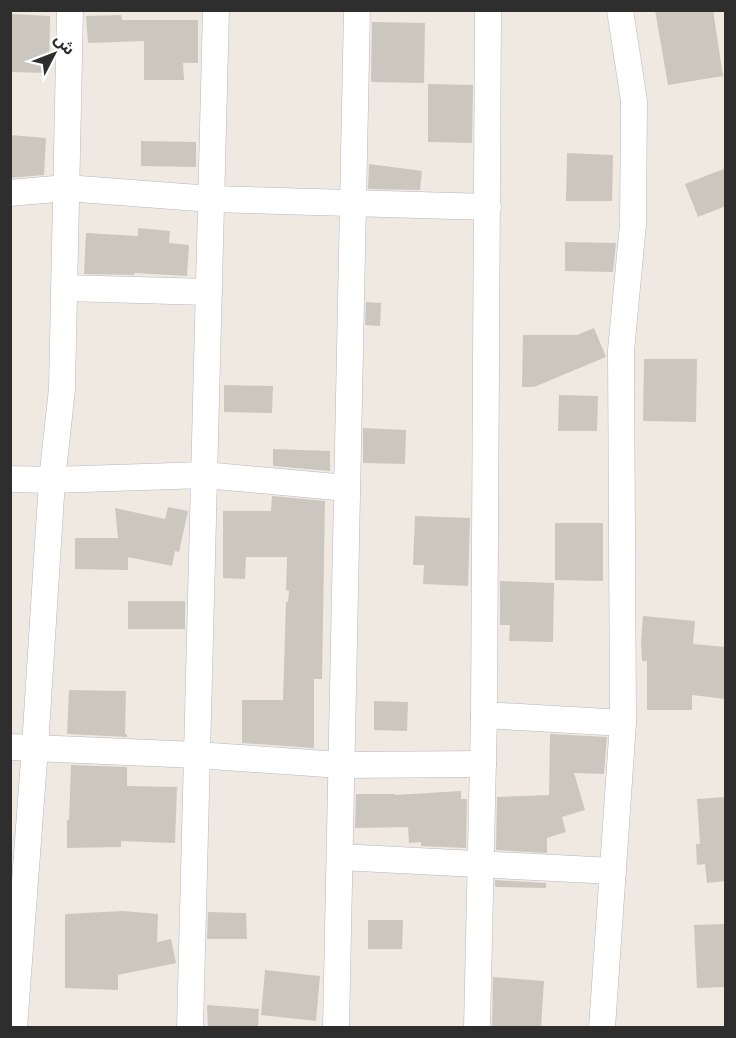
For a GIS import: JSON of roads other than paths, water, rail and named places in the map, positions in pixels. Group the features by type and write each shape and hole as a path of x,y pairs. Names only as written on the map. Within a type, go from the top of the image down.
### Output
{"street":[{"path":"14,1028 23,747 62,389 70,10"},
{"path":"190,1028 216,10"},
{"path":"336,1028 357,10"},
{"path":"477,1028 484,715 488,10"},
{"path":"602,1028 623,723 621,351 633,224 634,101 620,10"},
{"path":"10,193 66,188 211,199 488,207"},
{"path":"64,288 208,292"},
{"path":"10,479 52,480 204,475 347,488"},
{"path":"484,715 623,723"},
{"path":"23,747 197,754 341,765 483,764"},
{"path":"340,856 612,871"}]}
